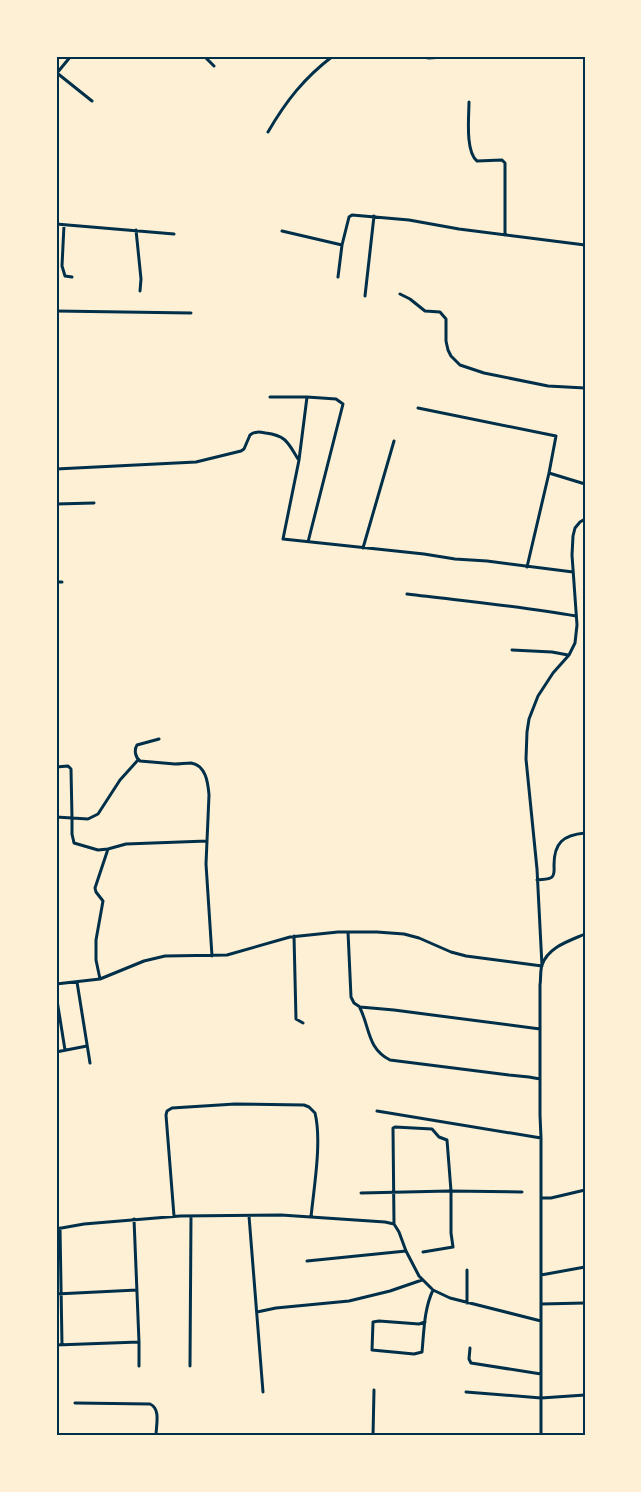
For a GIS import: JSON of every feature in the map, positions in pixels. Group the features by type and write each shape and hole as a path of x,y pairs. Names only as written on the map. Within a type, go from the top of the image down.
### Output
{"street":[{"path":"71,56 56,73 92,101"},
{"path":"204,56 214,66"},
{"path":"268,132 281,109 293,94 332,56"},
{"path":"416,56 429,58 460,56"},
{"path":"469,102 473,157 477,161 502,160 505,163 505,235"},
{"path":"338,277 342,245 350,215 374,216 585,245"},
{"path":"365,296 374,216"},
{"path":"56,224 174,234"},
{"path":"64,225 62,266 65,276 72,277"},
{"path":"136,230 141,279 140,291"},
{"path":"282,231 342,245"},
{"path":"400,294 425,311 440,312 446,319 448,350 450,356 460,365 484,373 548,386 585,388"},
{"path":"56,311 191,313"},
{"path":"307,397 299,460 283,539 573,572"},
{"path":"270,398 307,397 336,399 343,404 308,542"},
{"path":"418,408 556,436 527,567"},
{"path":"56,469 196,462 241,451 250,434 256,432 283,437 299,460"},
{"path":"363,548 394,441"},
{"path":"549,473 585,484"},
{"path":"56,504 94,504"},
{"path":"541,1436 540,985 542,966 526,747 528,719 535,702 545,685 569,655 576,637 577,625 572,555 575,528 585,519"},
{"path":"56,582 62,582"},
{"path":"407,594 506,605 576,616"},
{"path":"512,650 552,652 569,655"},
{"path":"138,760 135,751 138,745 159,739"},
{"path":"56,817 88,819 98,814 120,780 138,760"},
{"path":"138,760 172,764 192,763 198,766 206,776 209,795 207,840 208,904 212,956"},
{"path":"56,767 68,766 71,769 74,842 98,850 108,850 126,844 207,840"},
{"path":"537,880 549,879 554,874 555,854 564,839 570,835 585,833"},
{"path":"100,979 96,960 96,940 102,901 96,892 96,888 108,850"},
{"path":"56,984 100,979 144,961 165,956 227,955 294,936 348,932 404,934 466,956 542,966"},
{"path":"348,932 351,997 360,1008 371,1041 378,1051 390,1060 540,1080"},
{"path":"542,966 546,958 557,947 585,934"},
{"path":"294,936 296,1019 303,1023"},
{"path":"77,982 90,1063"},
{"path":"56,994 65,1050"},
{"path":"360,1008 394,1010 540,1029"},
{"path":"56,1052 87,1046"},
{"path":"174,1216 167,1111 172,1108 236,1104 304,1105 315,1112 317,1142 311,1217"},
{"path":"377,1112 541,1138"},
{"path":"423,1252 453,1247 447,1140 439,1137 432,1130 395,1127 392,1130 394,1224 422,1280 433,1290 450,1298 541,1321"},
{"path":"541,1198 551,1198 585,1190"},
{"path":"361,1193 522,1192"},
{"path":"62,1344 62,1293 58,1228 174,1216 282,1215 380,1221 394,1224"},
{"path":"190,1366 191,1216"},
{"path":"250,1216 263,1392"},
{"path":"134,1220 139,1366"},
{"path":"307,1261 406,1251"},
{"path":"541,1275 585,1267"},
{"path":"467,1270 467,1303"},
{"path":"257,1312 276,1308 349,1301 390,1291 422,1280"},
{"path":"56,1294 137,1290"},
{"path":"425,1322 419,1324 373,1322 372,1350 414,1354 422,1352 428,1303 433,1290"},
{"path":"542,1304 585,1303"},
{"path":"56,1345 139,1342"},
{"path":"470,1348 468,1359 471,1363 541,1374"},
{"path":"373,1436 374,1390"},
{"path":"466,1392 541,1398 585,1395"},
{"path":"75,1403 150,1404 156,1410 156,1436"}]}
